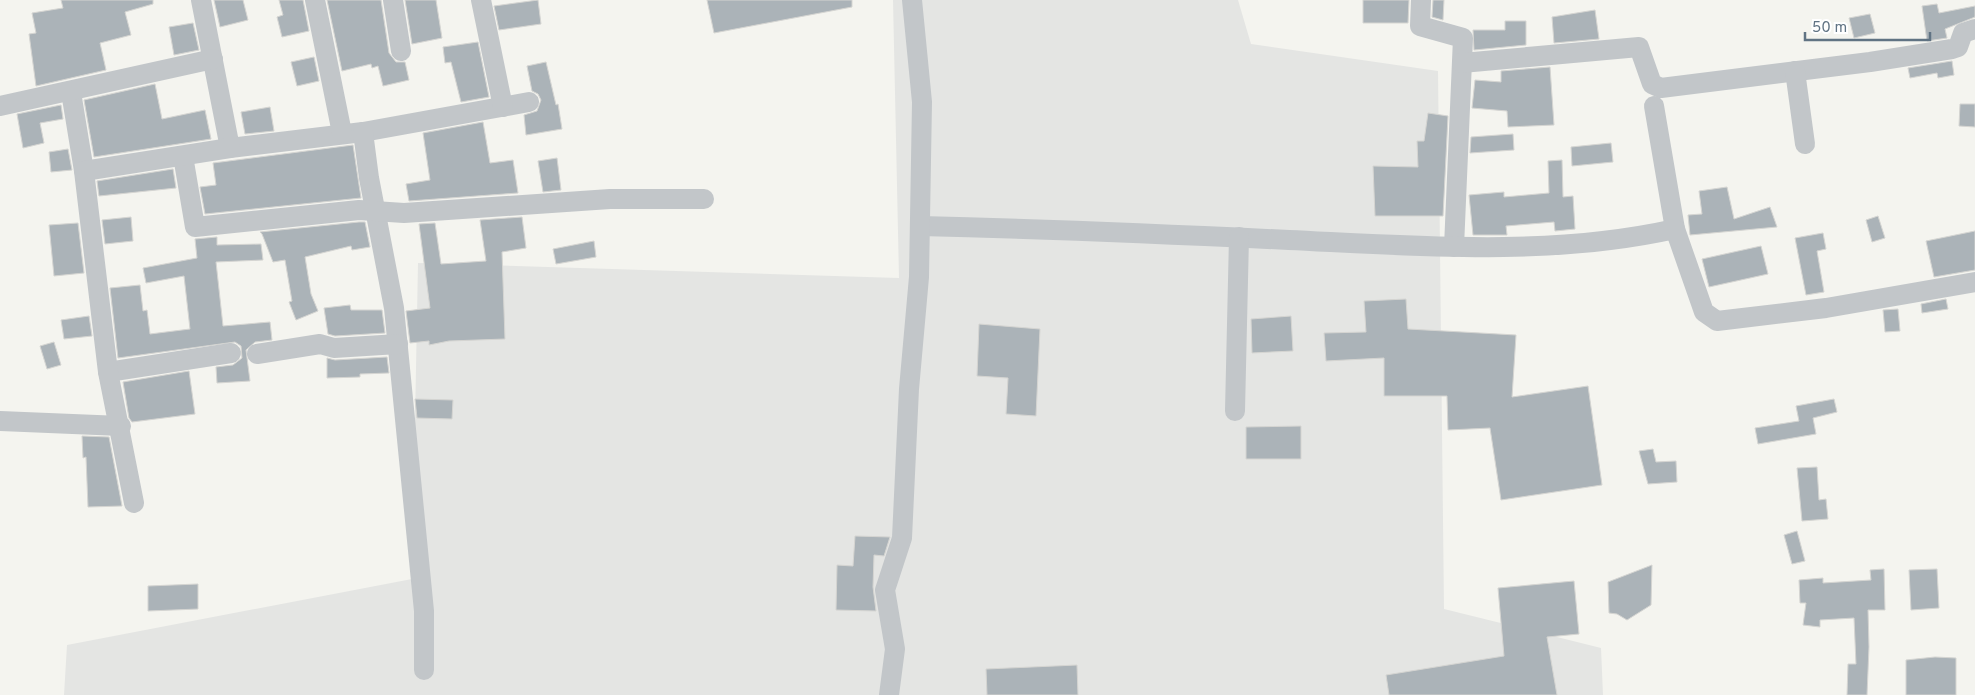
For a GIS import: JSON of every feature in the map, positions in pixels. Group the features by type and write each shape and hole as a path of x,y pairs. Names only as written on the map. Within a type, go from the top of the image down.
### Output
{"street":[{"path":"202,0 230,148"},
{"path":"315,0 342,133"},
{"path":"393,0 401,51"},
{"path":"481,0 503,107"},
{"path":"889,695 895,649 885,590 902,538 909,389 920,277 922,102 912,0"},
{"path":"1421,0 1420,26 1463,38 1454,247"},
{"path":"1462,63 1639,46 1652,84 1662,88 1952,49 1958,47 1963,33 1975,29"},
{"path":"0,106 71,92 213,59"},
{"path":"1796,71 1805,144"},
{"path":"71,92 84,171 108,372 134,503"},
{"path":"84,171 230,148 342,133 363,132 529,102"},
{"path":"1654,106 1675,229 1704,312 1717,321 1826,308 1975,284"},
{"path":"363,132 394,308 424,611 424,670"},
{"path":"183,156 195,228 358,210 404,213 610,199 704,199"},
{"path":"920,226 1239,237 1454,247 1557,244 1647,235 1675,229"},
{"path":"1235,411 1239,237"},
{"path":"257,354 320,344 334,348 398,344"},
{"path":"108,372 231,353"},
{"path":"0,421 120,426"}],"shaded area":[{"path":"893,0 1238,0 1251,44 1438,71 1444,609 1601,648 1603,695 64,695 67,645 412,579 418,263 899,278"}],"building":[{"path":"61,0 153,0 153,4 125,12 131,35 100,43 106,70 36,86 29,34 36,33 32,13 63,8"},
{"path":"214,0 243,0 248,20 220,27"},
{"path":"279,0 303,0 309,31 282,37 277,17 283,15"},
{"path":"327,0 381,0 389,53 396,62 405,62 409,80 383,86 378,66 372,68 371,64 342,71"},
{"path":"405,0 436,0 442,38 412,44"},
{"path":"538,0 541,24 499,30 494,6"},
{"path":"707,0 852,0 852,7 714,33"},
{"path":"1363,0 1409,0 1408,23 1363,23"},
{"path":"1433,0 1444,0 1443,20 1432,17"},
{"path":"1937,4 1939,13 1975,6 1975,17 1945,29 1947,38 1927,41 1922,6"},
{"path":"1595,10 1599,39 1554,43 1552,17"},
{"path":"1870,14 1875,33 1854,38 1849,18"},
{"path":"1505,21 1526,21 1526,45 1474,50 1473,30 1505,30"},
{"path":"193,23 199,50 174,55 169,27"},
{"path":"478,42 489,97 461,102 451,62 445,63 443,47"},
{"path":"314,57 319,81 297,86 291,62"},
{"path":"1952,61 1954,75 1938,78 1937,73 1910,78 1908,68"},
{"path":"546,62 556,105 558,104 562,129 526,135 524,115 537,111 541,100 538,94 532,91 527,66"},
{"path":"1550,67 1554,125 1508,127 1507,111 1472,108 1475,80 1501,82 1501,71"},
{"path":"155,84 162,119 205,110 211,139 94,157 84,100"},
{"path":"1960,104 1975,104 1975,127 1959,126"},
{"path":"61,105 63,119 40,123 44,143 23,148 17,114"},
{"path":"270,107 274,131 245,134 241,112"},
{"path":"1428,113 1448,116 1443,216 1375,216 1373,166 1418,167 1417,141 1424,141"},
{"path":"483,122 490,163 513,160 518,193 409,201 406,184 430,180 423,133"},
{"path":"1513,134 1514,150 1470,153 1471,137"},
{"path":"1611,143 1613,162 1572,166 1571,147"},
{"path":"353,145 361,198 205,214 200,187 216,185 213,163"},
{"path":"68,149 72,170 51,172 49,152"},
{"path":"557,158 561,190 543,192 538,161"},
{"path":"1562,160 1563,197 1573,196 1575,229 1555,231 1554,222 1506,226 1507,235 1473,235 1469,195 1504,192 1504,197 1549,193 1548,161"},
{"path":"173,169 176,188 99,196 97,181"},
{"path":"1727,187 1734,219 1770,207 1777,227 1690,235 1688,215 1702,214 1699,191"},
{"path":"1878,216 1885,238 1872,242 1866,220"},
{"path":"131,217 133,241 105,244 102,220"},
{"path":"522,217 526,248 502,252 505,339 449,341 429,345 429,341 410,343 406,311 430,308 419,224 435,223 441,264 486,261 480,220"},
{"path":"365,222 370,247 352,250 351,246 305,257 311,294 318,311 296,320 289,302 292,301 285,260 273,262 260,232"},
{"path":"78,223 84,273 54,276 49,225"},
{"path":"1975,231 1975,270 1934,277 1926,241"},
{"path":"1823,233 1826,249 1817,251 1824,292 1806,295 1795,238"},
{"path":"217,237 217,245 261,244 263,260 216,262 223,326 270,322 272,340 255,342 246,350 250,381 217,383 216,367 233,365 242,358 241,346 235,342 118,358 110,288 140,285 143,311 147,310 150,334 190,329 184,276 146,283 143,268 197,258 195,239"},
{"path":"594,241 596,257 556,264 553,249"},
{"path":"1761,246 1768,274 1709,287 1702,259"},
{"path":"1406,299 1408,329 1516,335 1512,397 1588,386 1602,485 1501,500 1490,428 1448,430 1447,396 1384,396 1384,358 1326,361 1324,333 1366,332 1364,301"},
{"path":"1946,299 1948,309 1922,313 1921,304"},
{"path":"350,305 351,310 382,310 385,333 335,336 328,334 324,308"},
{"path":"1898,309 1900,331 1885,332 1883,310"},
{"path":"89,316 92,336 64,339 61,320"},
{"path":"1291,316 1293,351 1252,353 1251,319"},
{"path":"979,324 1040,329 1036,416 1006,414 1008,378 977,376"},
{"path":"54,342 61,365 47,369 40,346"},
{"path":"387,357 389,373 360,374 360,377 327,378 327,358 335,360"},
{"path":"189,371 195,414 132,422 129,418 123,382"},
{"path":"415,399 453,400 452,419 417,418"},
{"path":"1834,399 1837,412 1813,418 1816,434 1758,444 1755,428 1799,421 1796,406"},
{"path":"1301,426 1301,459 1246,459 1246,427"},
{"path":"82,436 109,437 122,506 88,507 86,457 83,458"},
{"path":"1653,449 1656,462 1676,461 1677,482 1648,484 1639,451"},
{"path":"1817,467 1819,500 1826,499 1828,519 1802,521 1797,468"},
{"path":"1797,531 1805,561 1792,564 1784,535"},
{"path":"855,536 890,537 884,556 874,555 873,587 876,611 836,610 837,565 853,566"},
{"path":"1652,565 1651,605 1627,620 1617,614 1609,613 1608,582"},
{"path":"1884,569 1885,610 1868,610 1867,695 1847,695 1848,664 1856,664 1854,618 1820,620 1820,627 1803,625 1806,603 1800,603 1799,580 1823,578 1823,583 1871,580 1870,570"},
{"path":"1937,569 1939,608 1911,610 1909,570"},
{"path":"1574,581 1579,634 1547,637 1557,695 1389,695 1386,675 1504,656 1498,588"},
{"path":"198,584 198,609 148,611 148,586"},
{"path":"1935,657 1956,658 1956,695 1906,695 1906,660"},
{"path":"1077,665 1078,695 987,695 986,669"}]}
